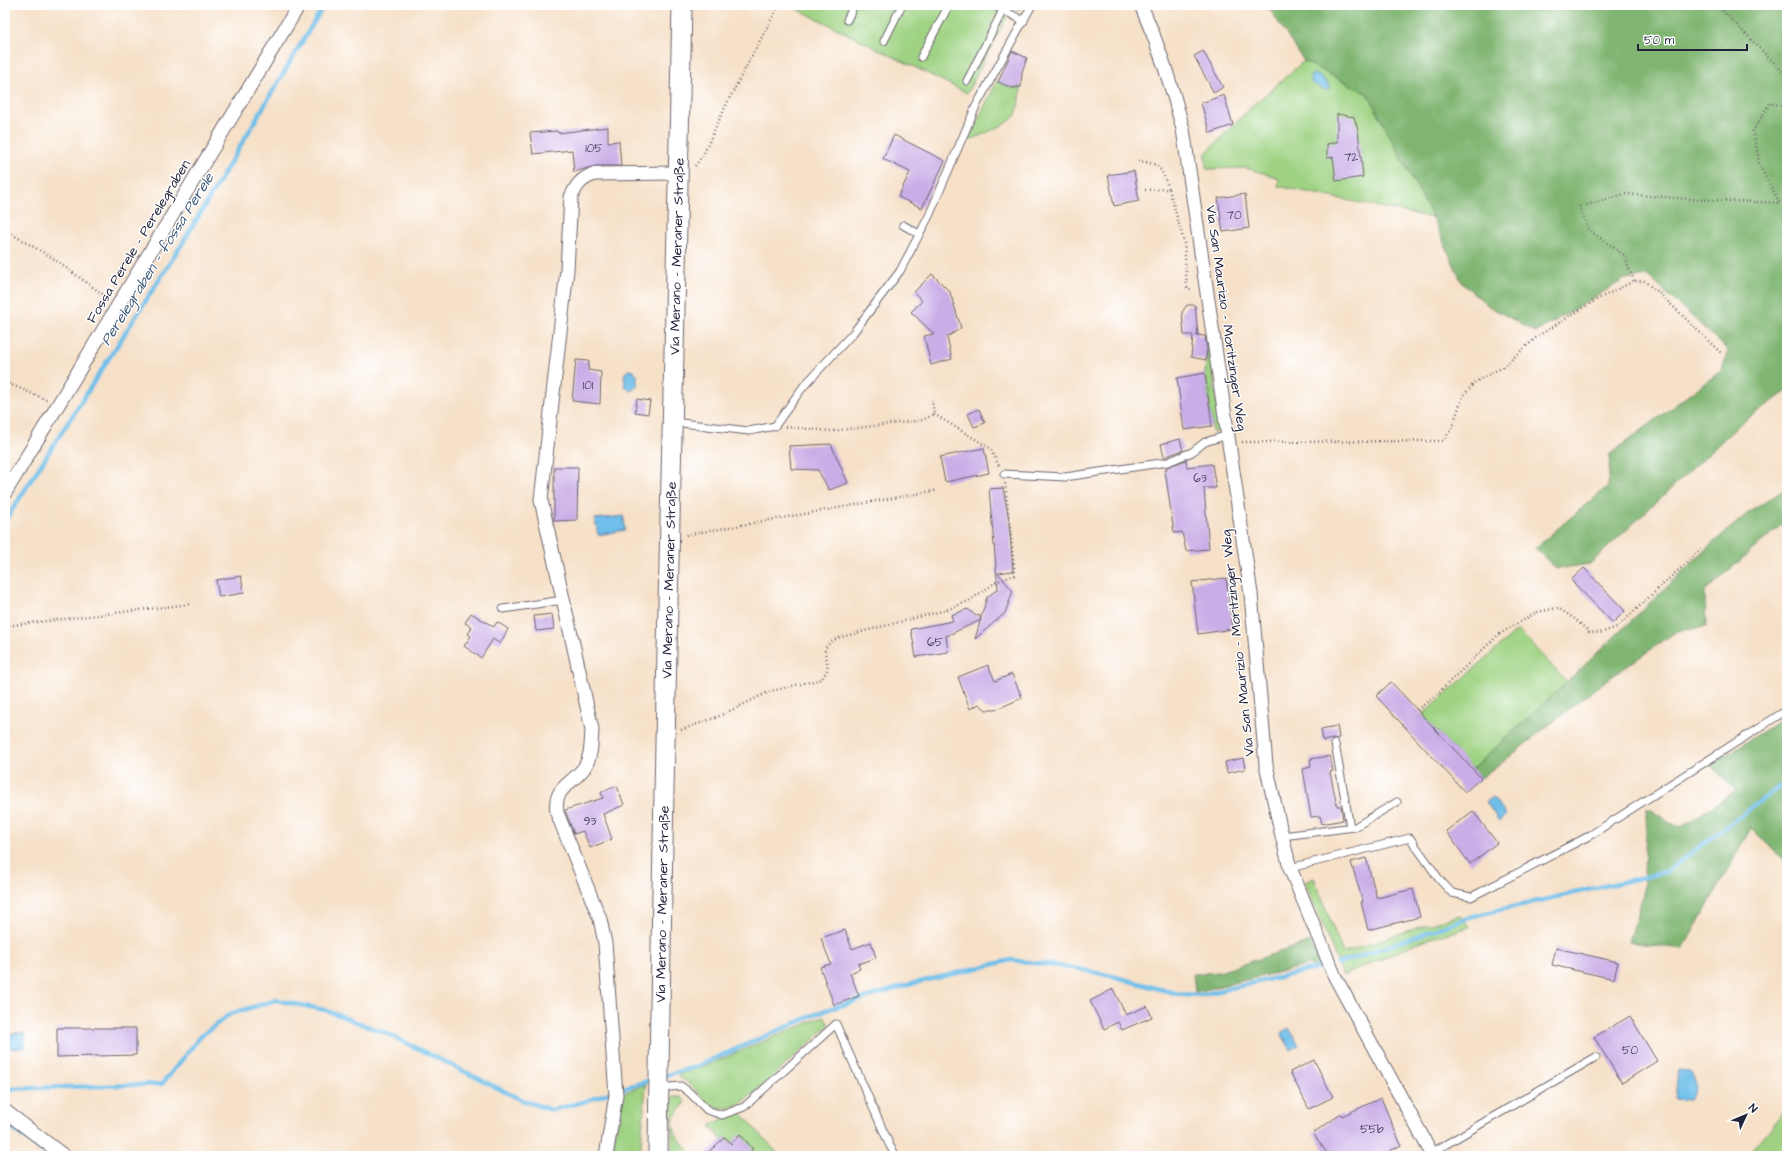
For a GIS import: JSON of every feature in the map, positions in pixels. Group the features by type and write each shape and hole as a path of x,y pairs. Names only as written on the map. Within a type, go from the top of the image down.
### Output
{"main road":[{"name":"Via Merano - Meraner Straße","path":"658,1156 664,730 669,537 678,422 679,173 682,5"}],"street":[{"name":"Fossa Perele - Perelegraben","path":"5,494 299,5"},
{"name":"Via San Maurizio - Moritzinger Weg","path":"1141,5 1158,44 1170,78 1183,129 1251,594 1266,765 1290,868 1335,977 1432,1155"},
{"path":"606,1156 616,1089 605,943 600,919 557,813 555,802 560,792 583,768 591,753 592,729 541,500 567,270 571,196 576,186 586,177 595,174 679,173"},
{"path":"5,1111 59,1154"}],"lane":[{"path":"847,20 854,5"},
{"path":"884,41 902,5"},
{"path":"921,57 948,5"},
{"path":"993,5 1024,21"},
{"path":"678,422 749,431 775,426 803,387 853,334 900,271 920,234 976,106 1032,5"},
{"path":"967,81 1003,10"},
{"path":"903,225 920,234"},
{"path":"1004,474 1065,477 1168,462 1192,452 1205,442 1229,439"},
{"path":"503,609 563,600"},
{"path":"1290,868 1410,838 1439,879 1452,893 1471,897 1589,836 1787,710"},
{"path":"1335,744 1350,827"},
{"path":"1282,836 1355,827 1397,802"},
{"path":"659,1079 681,1086 708,1110 722,1115 744,1107 836,1024 890,1146 896,1156"},
{"path":"1432,1155 1596,1057"}],"path":[{"path":"679,173 694,167 703,155 729,99 779,5"},
{"path":"1717,5 1787,76"},
{"path":"1634,281 1624,255 1589,230 1579,207 1626,194 1688,199 1780,203 1760,167 1753,131 1770,102 1787,106"},
{"path":"1138,161 1152,163 1163,172 1184,242 1187,288 1193,290 1205,284"},
{"path":"1145,190 1169,189"},
{"path":"5,230 51,257 118,306"},
{"path":"1229,439 1443,442 1451,430 1462,396 1475,382 1503,367 1538,336 1594,301 1634,281 1644,281 1657,291 1721,353"},
{"path":"5,382 58,405"},
{"path":"932,400 934,414"},
{"path":"775,426 832,431 923,420 934,414"},
{"path":"664,730 683,730 717,717 771,691 822,679 827,670 825,650 829,642 838,638 946,610 969,601 996,582 1015,575 1004,474 990,448 934,414"},
{"path":"669,537 938,490"},
{"path":"1417,710 1437,694 1498,635 1537,612 1558,608 1589,632 1600,633 1617,626 1701,549"},
{"path":"5,626 190,604"}],"green space":[{"path":"789,5 1025,5 1022,8 1015,10 1011,9 967,93"},
{"path":"1267,5 1787,5 1787,391 1740,424 1590,564 1556,569 1535,548 1608,486 1610,454 1722,370 1728,350 1648,276 1625,279 1536,332 1490,307 1462,283 1433,218 1368,94 1304,61"},
{"path":"1304,61 1368,94 1433,218 1278,186 1279,178 1246,168 1206,169 1206,153 1250,108"},
{"path":"997,81 1012,88 1021,87 1016,114 1005,124 967,142"},
{"path":"1208,337 1220,426 1218,431 1213,433 1205,373"},
{"path":"1787,488 1787,520 1705,591 1706,627 1677,631 1590,692 1481,778 1472,769 1567,682 1707,548 1748,513"},
{"path":"1518,630 1567,682 1472,769 1422,715"},
{"path":"1787,716 1787,864 1751,828 1683,949 1629,942 1643,895 1647,808 1680,828 1736,791 1710,765"},
{"path":"1314,878 1343,953 1460,915 1470,927 1421,941 1343,976 1305,882"},
{"path":"1310,942 1322,970 1309,965 1195,992 1193,974 1219,972"},
{"path":"824,1016 829,1025 758,1090 743,1102 730,1108 719,1108 708,1104 690,1084 679,1077 679,1074 702,1067"},
{"path":"646,1084 640,1156 611,1156 623,1093"},
{"path":"672,1097 681,1097 684,1100 684,1104 674,1119 674,1130 689,1152 685,1156 672,1155"},
{"path":"1787,1109 1787,1150 1780,1156 1747,1156"},
{"path":"740,1112 780,1156 746,1156 753,1149 741,1135 731,1143 725,1137 722,1140 710,1126"}],"water":[{"path":"1313,74 1325,81 1329,85 1329,89 1324,90 1311,82 1310,76"},
{"path":"630,370 634,371 637,375 637,386 631,391 625,387 624,375"},
{"path":"624,516 625,530 598,535 595,519"},
{"path":"1493,797 1506,815 1499,821 1486,802"},
{"path":"1289,1028 1299,1045 1291,1050 1281,1033"},
{"path":"14,1033 25,1033 25,1048 13,1049 10,1047 10,1036"},
{"path":"1678,1070 1691,1071 1694,1079 1696,1086 1694,1093 1689,1100 1675,1099"}],"building":[{"path":"1012,51 1027,58 1022,72 1021,87 1012,88 998,82"},
{"path":"1203,51 1223,87 1214,93 1194,56"},
{"path":"1224,95 1233,125 1210,133 1201,103"},
{"path":"1337,114 1354,117 1358,130 1363,177 1336,181 1333,157 1327,158 1327,144 1337,142"},
{"path":"608,127 608,142 619,141 621,166 595,166 574,172 572,150 533,154 530,133 557,131 558,133"},
{"path":"894,135 945,161 922,208 898,197 910,172 883,159"},
{"path":"1134,171 1139,201 1114,206 1108,175"},
{"path":"1245,194 1249,228 1223,232 1218,198"},
{"path":"932,274 950,292 961,328 947,337 952,359 931,365 924,336 934,334 911,312 922,301 914,292"},
{"path":"1187,305 1195,305 1198,335 1196,335 1205,336 1207,348 1206,360 1191,357 1193,335 1184,335 1182,312"},
{"path":"576,360 589,361 588,370 601,372 600,404 572,401"},
{"path":"1205,373 1212,426 1184,430 1177,378"},
{"path":"637,399 650,401 648,414 635,412"},
{"path":"979,409 985,423 974,427 968,414"},
{"path":"1180,439 1183,450 1164,457 1161,444"},
{"path":"831,444 848,483 829,490 818,470 791,469 789,446"},
{"path":"984,448 989,473 945,482 940,457"},
{"path":"1186,460 1187,467 1212,464 1216,488 1204,488 1209,549 1186,551 1182,532 1174,533 1165,470 1167,470 1167,467"},
{"path":"554,467 578,467 577,520 554,521"},
{"path":"1003,488 1009,520 1013,571 998,573 1013,591 1005,613 975,639 987,597 998,589 989,489"},
{"path":"1584,568 1625,611 1613,623 1571,580"},
{"path":"241,576 244,593 219,597 216,580"},
{"path":"1226,578 1233,629 1198,634 1192,582"},
{"path":"968,609 976,616 979,615 981,620 946,636 948,652 916,657 911,629 953,621 951,615"},
{"path":"471,613 494,627 497,622 508,629 500,644 493,639 481,658 464,646 471,636 468,634 472,627 465,623"},
{"path":"552,614 554,629 536,631 534,616"},
{"path":"988,665 995,681 1012,674 1022,698 995,710 986,710 979,704 970,709 958,677"},
{"path":"1391,682 1481,778 1465,792 1376,696"},
{"path":"1337,726 1339,738 1323,741 1321,729"},
{"path":"1330,756 1333,771 1330,772 1337,806 1341,806 1343,820 1322,824 1320,816 1311,817 1303,769 1311,767 1310,759"},
{"path":"1243,758 1245,769 1227,773 1225,762"},
{"path":"617,786 624,805 603,814 612,839 590,848 583,831 574,834 565,810 603,798 601,792"},
{"path":"1473,811 1497,843 1470,864 1446,831"},
{"path":"1366,858 1377,898 1413,889 1420,917 1368,930 1361,902 1363,902 1351,862"},
{"path":"845,930 852,949 871,942 876,958 858,964 860,969 850,973 859,996 834,1005 820,967 831,964 821,938"},
{"path":"1556,948 1618,962 1614,979 1552,965"},
{"path":"1113,989 1126,1015 1147,1006 1152,1017 1122,1030 1118,1022 1104,1029 1090,1001"},
{"path":"1630,1016 1657,1061 1622,1083 1594,1037"},
{"path":"57,1028 136,1028 136,1055 57,1057"},
{"path":"1314,1060 1333,1097 1309,1109 1290,1072"},
{"path":"1381,1098 1401,1145 1381,1156 1329,1156 1313,1133 1341,1114 1342,1116"},
{"path":"740,1134 753,1149 746,1156 704,1156 725,1137 731,1144"}],"waterway":[{"name":"Perelegraben - fossa Perele","path":"5,521 182,244 324,5"},
{"path":"1337,964 1473,916 1666,872 1787,781"},
{"path":"663,1076 695,1067 823,1011 911,984 1011,960 1074,968 1116,977 1178,994 1201,995 1323,967"},
{"path":"5,1089 162,1084 201,1036 230,1014 276,1000 325,1010 388,1034 522,1100 551,1110 583,1102 654,1079"},
{"path":"5,1123 48,1155"}]}
